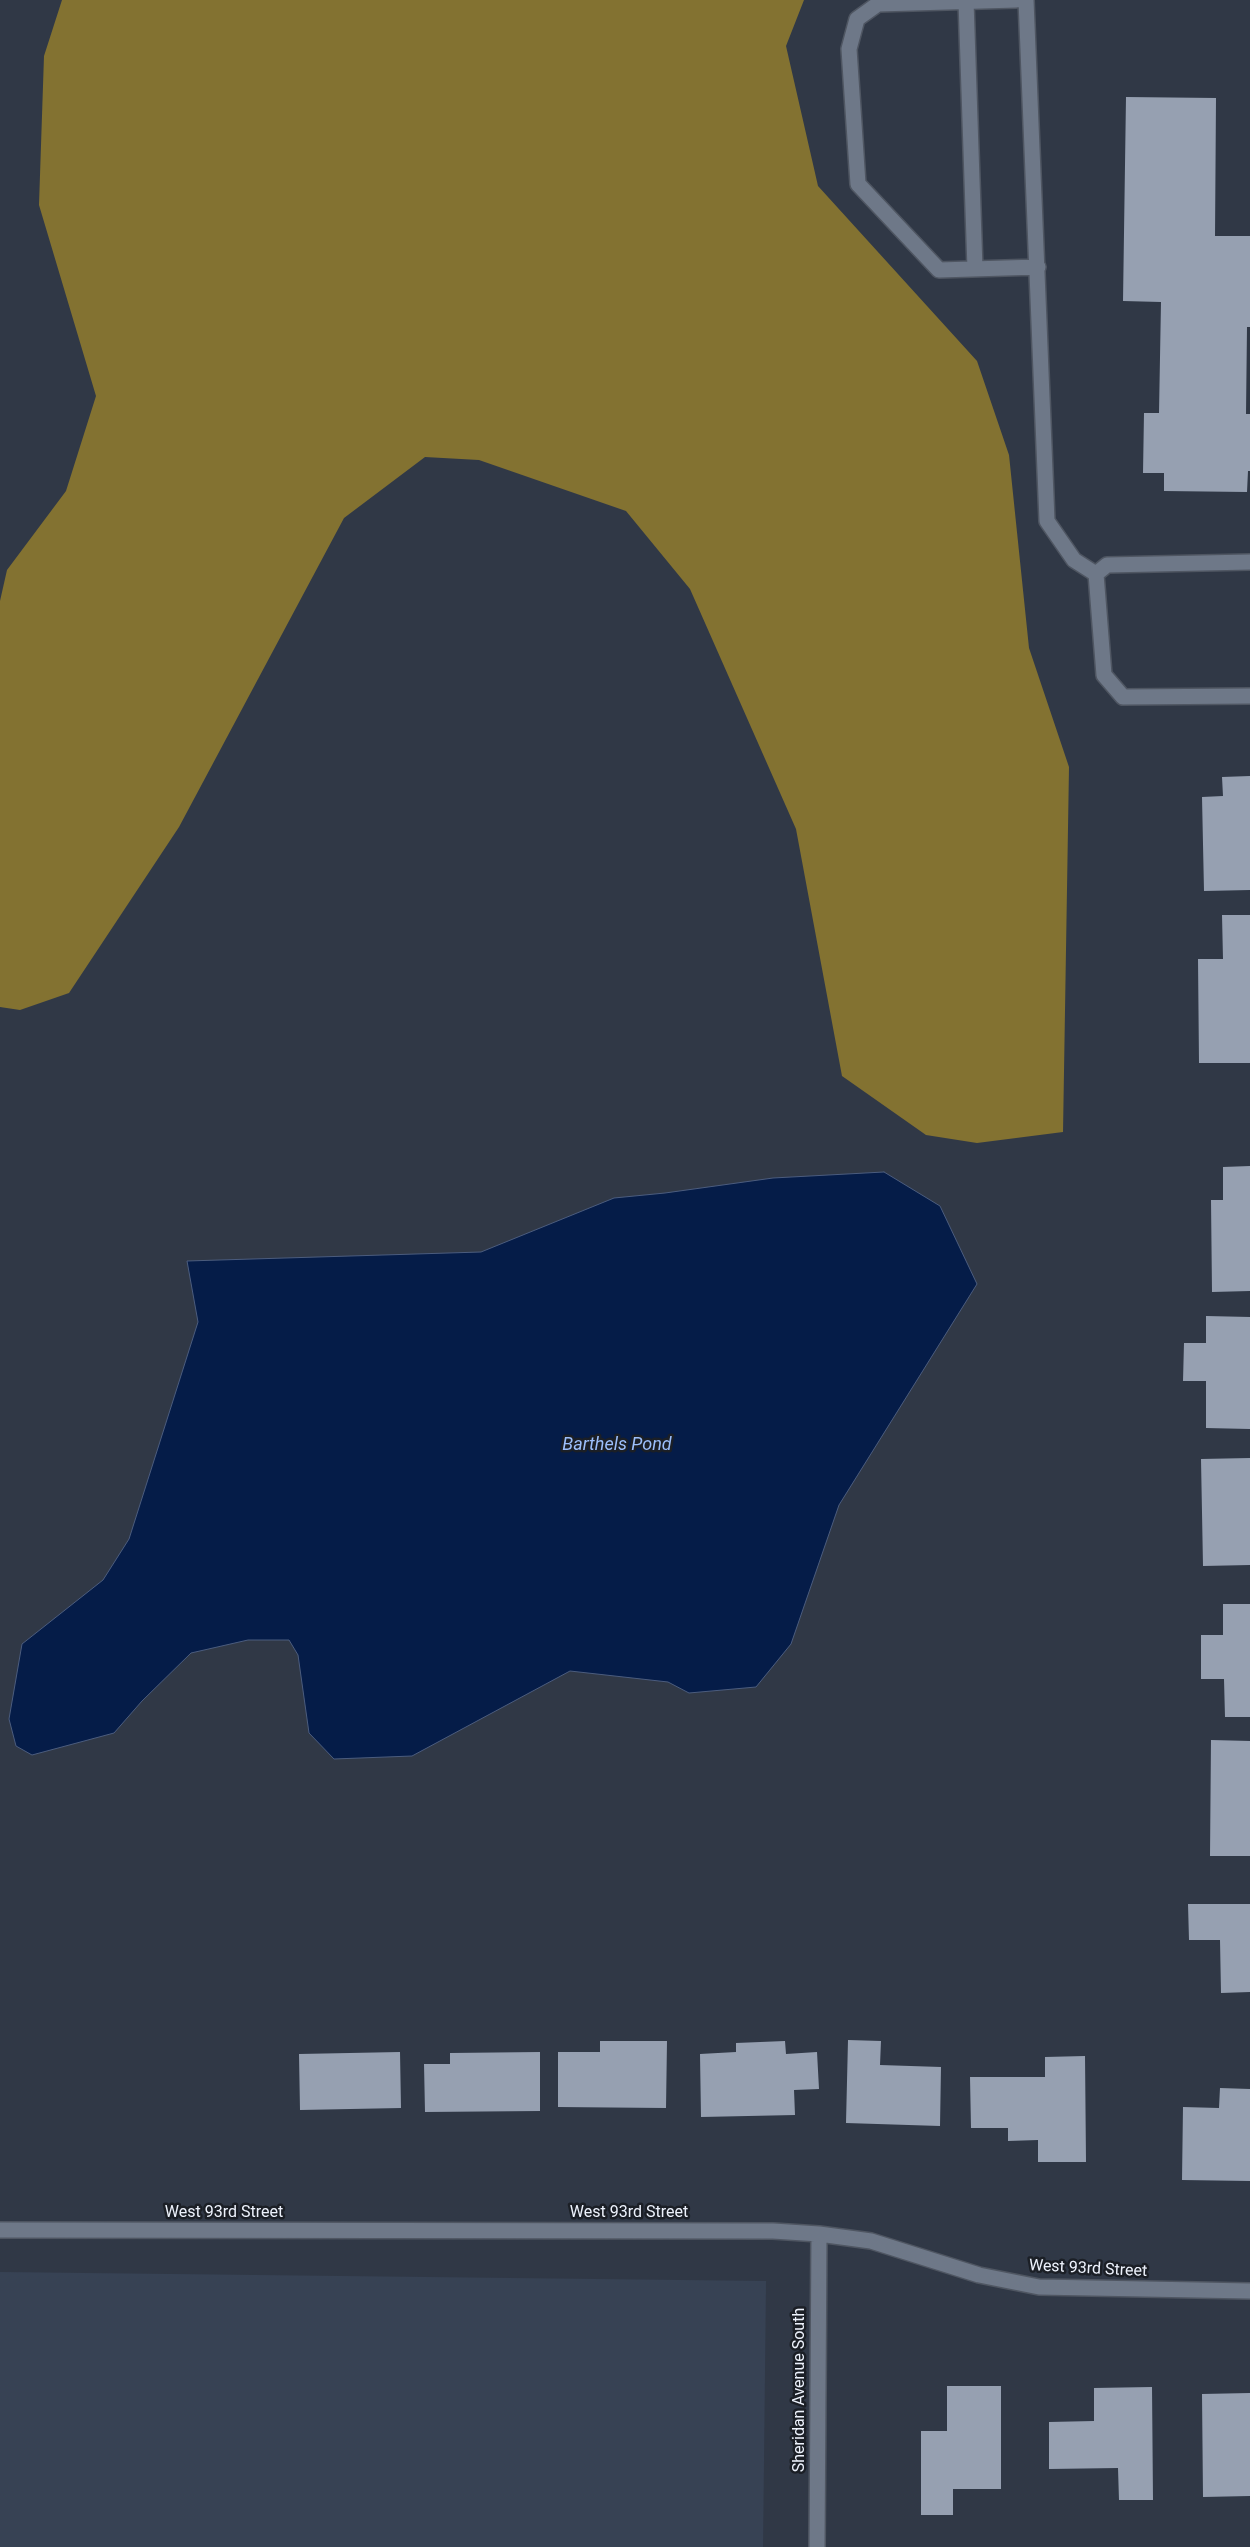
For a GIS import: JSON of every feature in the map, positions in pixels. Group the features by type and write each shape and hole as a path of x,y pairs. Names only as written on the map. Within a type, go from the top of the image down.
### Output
{"street":[{"path":"1016,0 878,4 857,19 849,49 858,184 939,270 1038,267"},
{"path":"1026,0 1047,521 1074,560 1096,574"},
{"path":"966,1 975,269"},
{"path":"1096,574 1106,565 1250,562"},
{"path":"1096,574 1104,675 1124,697 1250,696"},
{"name":"West 93rd Street","path":"0,2230 773,2231 819,2234 871,2241 979,2275 1039,2287 1250,2291"},
{"name":"Sheridan Avenue South","path":"817,2547 819,2234"}],"shaded area":[{"path":"62,0 804,0 786,46 818,186 977,361 1009,455 1029,648 1069,767 1063,1132 977,1143 926,1135 842,1076 796,829 690,589 626,511 479,460 425,457 344,518 179,827 69,993 20,1010 0,1007 0,601 7,570 66,491 96,396 39,205 44,56"},
{"path":"0,2272 766,2281 763,2547 0,2547"}],"water":[{"name":"Barthels Pond","path":"884,1172 940,1206 977,1284 839,1505 791,1644 756,1687 689,1693 668,1682 570,1671 412,1756 334,1759 309,1733 298,1655 289,1640 248,1640 191,1653 142,1701 114,1733 32,1755 16,1746 9,1719 22,1644 103,1580 129,1539 198,1322 187,1261 481,1252 614,1198 773,1178"}],"building":[{"path":"1126,97 1216,98 1215,236 1250,236 1250,327 1247,327 1246,414 1250,414 1250,471 1248,471 1247,492 1164,491 1164,473 1143,473 1144,413 1159,413 1161,302 1123,301"},
{"path":"1250,776 1250,890 1204,891 1202,797 1223,796 1222,777"},
{"path":"1222,915 1250,915 1250,1063 1199,1063 1198,959 1223,959"},
{"path":"1250,1166 1250,1291 1212,1292 1211,1200 1223,1200 1223,1167"},
{"path":"1206,1316 1250,1317 1250,1429 1206,1428 1206,1381 1183,1381 1184,1343 1206,1343"},
{"path":"1250,1458 1250,1565 1203,1566 1201,1459"},
{"path":"1223,1604 1250,1604 1250,1717 1225,1717 1224,1679 1201,1679 1201,1635 1223,1635"},
{"path":"1211,1740 1250,1741 1250,1856 1210,1856"},
{"path":"1188,1904 1250,1904 1250,1992 1221,1993 1220,1940 1189,1940"},
{"path":"848,2040 881,2041 880,2065 941,2067 940,2126 846,2123"},
{"path":"600,2041 667,2041 666,2108 558,2107 558,2052 600,2052"},
{"path":"785,2041 786,2054 817,2052 819,2089 794,2090 795,2115 701,2117 700,2054 736,2052 736,2043"},
{"path":"400,2052 401,2108 300,2110 299,2054"},
{"path":"540,2052 540,2111 425,2112 424,2064 450,2064 450,2053"},
{"path":"1085,2056 1086,2162 1038,2162 1038,2140 1008,2141 1008,2128 971,2128 970,2077 1045,2077 1045,2057"},
{"path":"1220,2088 1250,2089 1250,2181 1182,2180 1183,2107 1219,2108"},
{"path":"947,2386 1001,2386 1001,2489 953,2489 953,2515 921,2515 921,2431 947,2431"},
{"path":"1152,2387 1153,2500 1119,2500 1118,2468 1049,2469 1049,2422 1094,2421 1094,2388"},
{"path":"1250,2393 1250,2496 1203,2497 1202,2394"}]}
